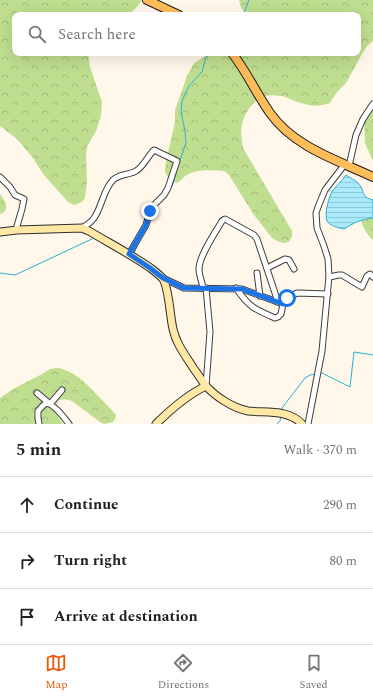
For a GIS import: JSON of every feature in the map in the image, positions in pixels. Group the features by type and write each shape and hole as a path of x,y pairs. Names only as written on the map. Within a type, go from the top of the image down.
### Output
{"main road":[{"path":"146,0 172,12"},
{"path":"234,56 246,72 270,113 282,127 307,146 373,177"}],"street":[{"path":"308,424 322,352 329,277 328,259 317,228 316,213 325,190 347,165 363,118 373,104"},
{"path":"82,228 94,218 109,185 113,180 116,177 134,172 140,168 154,150 177,161 168,188 150,211 146,225 129,254"},
{"path":"0,177 15,194 24,199 17,230"},
{"path":"206,386 210,332 205,288 199,268 202,255 222,221 225,219 254,234 257,238 280,303 281,314 275,318 261,312 251,306 236,288"},
{"path":"0,232 82,228 129,254 163,278 184,288 236,288 280,303"},
{"path":"267,268 288,260 294,269"},
{"path":"257,273 260,296"},
{"path":"329,277 339,274 362,287 367,276 370,274 373,277"},
{"path":"163,278 173,330 178,342 206,386 221,398 238,408 248,411 287,414 302,424"},
{"path":"280,303 297,293 328,294"},
{"path":"156,424 189,395 206,386"},
{"path":"39,424 38,411 45,404 50,404 62,390"},
{"path":"37,393 61,414 69,424"}],"green space":[{"path":"0,0 142,0 131,12 12,12 12,56 88,56 90,67 102,102 101,116 96,131 87,147 87,182 85,198 82,202 74,205 68,202 44,175 33,158 17,139 0,126"},
{"path":"239,0 373,0 373,41 367,46 361,56 361,12 244,12 241,8"},
{"path":"361,56 346,83 337,92 330,103 311,105 297,102 283,96 264,96 253,104 243,120 241,136 243,148 292,231 292,236 289,242 283,243 272,238 254,215 229,175 224,171 210,170 191,173 177,183 170,181 165,172 175,122 175,110 187,76 194,63 204,57"},
{"path":"373,101 373,161 365,143 364,118 365,110"},
{"path":"0,194 6,208 3,213 0,214"},
{"path":"373,199 373,240 365,231 361,220 363,212"},
{"path":"58,368 74,374 88,385 116,415 113,422 104,424 72,401 65,399 59,400 56,407 63,424 0,424 0,398 13,389 50,369"}],"water":[{"path":"346,175 360,185 366,197 373,200 373,218 365,219 344,229 328,223 326,214 331,193"}],"waterway":[{"path":"244,12 249,0"},
{"path":"179,163 186,143 181,112 182,101 189,86 202,72 206,57 208,56"},
{"path":"171,188 176,172"},
{"path":"159,204 165,197"},
{"path":"134,253 142,236"},
{"path":"0,273 15,275 94,238"},
{"path":"319,373 322,373 350,387 354,352 373,355"},
{"path":"282,411 282,408 305,378 316,374"},
{"path":"277,424 280,421 281,416"}],"route":[{"path":"150,211 146,225 129,254 163,278 184,288 242,289 283,304 287,298"}]}
